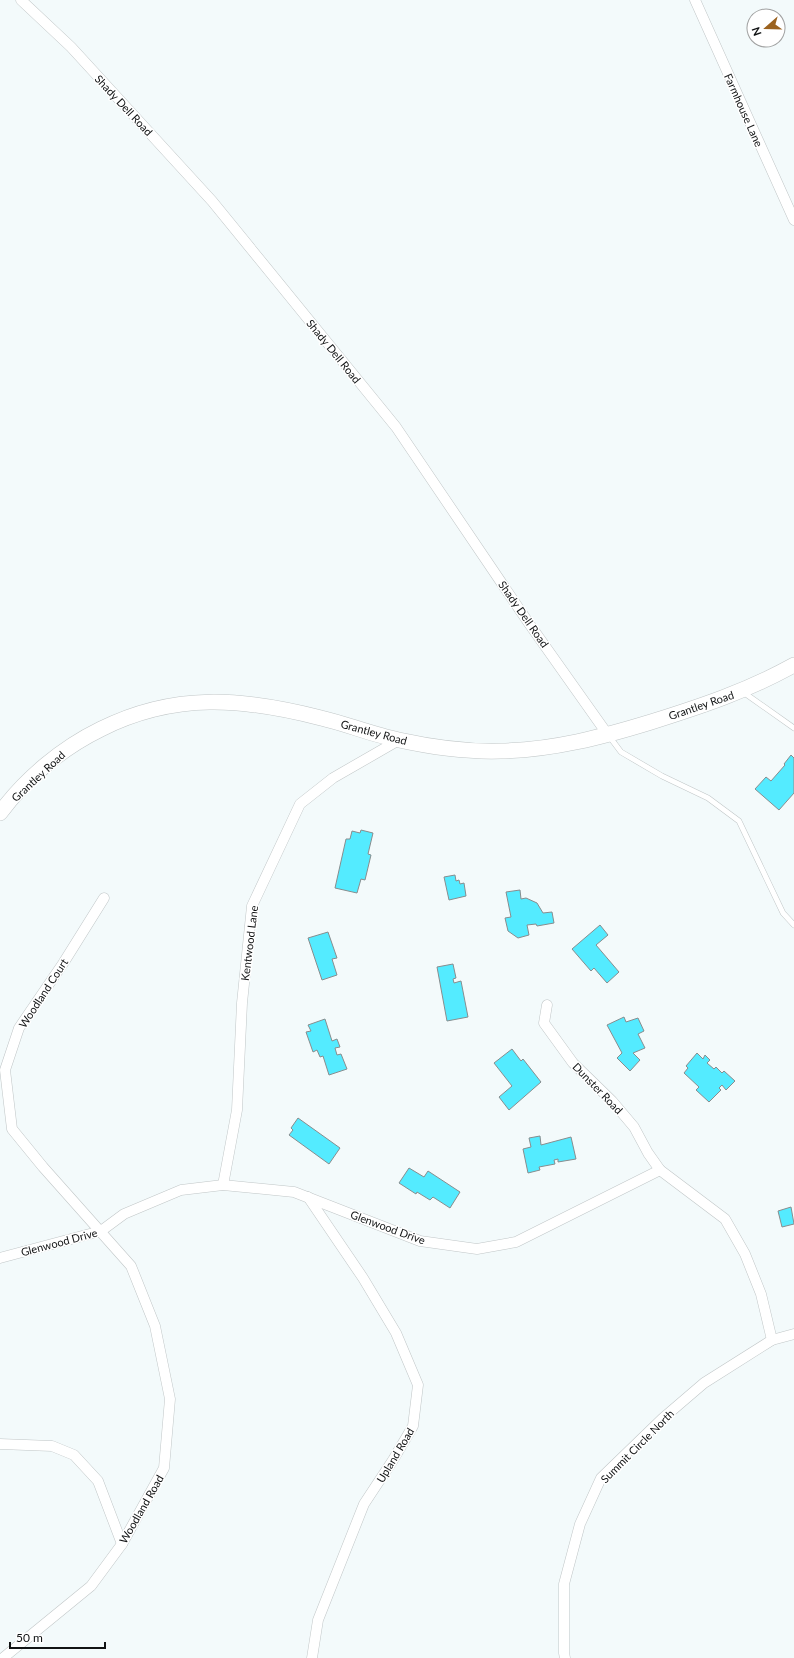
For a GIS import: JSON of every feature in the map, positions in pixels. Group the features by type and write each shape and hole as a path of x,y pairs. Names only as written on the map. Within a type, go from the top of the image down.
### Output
{"street":[{"name":"Shady Dell Road","path":"21,0 71,48 212,201 396,427 528,622 608,735"},
{"name":"Farmhouse Lane","path":"695,0 794,220"},
{"name":"Grantley Road","path":"0,813 28,782 61,753 87,736 116,721 147,710 175,704 230,702 268,706 322,718 398,740 465,750 500,751 544,748 582,742 608,735 698,707 742,691 794,665"},
{"name":"Kentwood Lane","path":"223,1185 237,1110 242,1003 252,906 300,804 333,778 398,740"},
{"name":"Woodland Court","path":"101,1231 43,1167 12,1128 4,1070 19,1028 64,962 104,898"},
{"name":"Dunster Road","path":"547,1005 544,1023 573,1063 612,1101 634,1127 648,1154 660,1170"},
{"name":"Glenwood Drive","path":"0,1258 101,1231 124,1214 181,1190 223,1185 294,1192 420,1241 477,1249 516,1242 660,1170"},
{"path":"660,1170 725,1219 745,1254 761,1294 772,1340"},
{"name":"Upland Road","path":"308,1197 363,1278 396,1334 418,1385 413,1426 364,1504 318,1620 312,1658"},
{"name":"Woodland Road","path":"3,1658 91,1586 122,1544 164,1468 170,1399 155,1326 131,1266 101,1231"},
{"name":"Summit Circle North","path":"565,1658 564,1584 580,1524 601,1478 662,1419 704,1383 772,1340 794,1334"},
{"path":"0,1444 52,1446 74,1455 98,1481 122,1544"}],"lane":[{"path":"742,691 794,728"},
{"path":"608,735 621,752 662,776 708,798 739,821 784,913 794,925"}],"building":[{"path":"791,755 794,758 794,793 779,810 755,789 766,777 771,781 785,765 784,764"},
{"path":"361,830 373,833 368,854 371,855 365,880 361,879 357,893 335,888 346,839 350,839 352,831 360,833"},
{"path":"455,875 456,881 459,880 460,884 464,883 466,896 449,900 444,877"},
{"path":"520,890 521,899 526,898 537,903 543,913 552,912 554,923 537,926 536,924 527,925 529,935 518,938 508,931 505,918 511,917 506,892"},
{"path":"600,925 608,935 596,945 619,972 607,983 594,968 591,971 572,949"},
{"path":"328,932 337,958 332,959 337,975 322,980 308,938"},
{"path":"453,964 456,978 453,979 454,983 461,981 468,1017 447,1021 437,967"},
{"path":"624,1017 626,1022 638,1018 644,1031 638,1034 645,1048 633,1053 640,1060 630,1071 617,1058 622,1053 607,1025"},
{"path":"325,1019 332,1041 337,1039 340,1047 335,1048 337,1055 341,1054 347,1069 329,1075 323,1056 320,1057 317,1050 313,1052 306,1032 311,1031 308,1025"},
{"path":"512,1049 521,1061 523,1059 541,1082 509,1110 499,1097 512,1086 494,1063"},
{"path":"697,1053 703,1059 705,1055 710,1060 707,1063 714,1069 716,1067 722,1073 724,1071 735,1081 726,1090 722,1085 719,1088 721,1090 709,1102 696,1090 699,1087 684,1073 688,1068 686,1066"},
{"path":"298,1118 340,1148 329,1164 289,1135 293,1130 291,1128"},
{"path":"540,1136 541,1145 571,1137 576,1159 558,1162 558,1159 554,1160 555,1164 539,1167 540,1170 528,1173 523,1149 531,1147 529,1138"},
{"path":"409,1168 424,1177 428,1171 460,1192 450,1208 433,1197 430,1200 417,1192 416,1194 399,1183"},
{"path":"791,1207 794,1224 782,1227 778,1211"}]}
